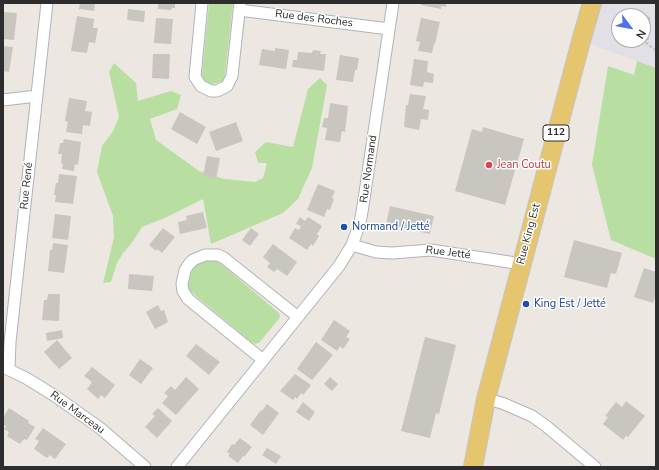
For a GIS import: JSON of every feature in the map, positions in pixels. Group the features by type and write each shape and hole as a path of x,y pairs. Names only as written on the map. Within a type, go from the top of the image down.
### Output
{"main road":[{"name":"Rue King Est","path":"473,467 486,399 580,41 592,3"}],"street":[{"name":"Rue René","path":"6,368 47,3"},
{"name":"Rue des Roches","path":"202,3 195,77 201,86 211,91 222,89 230,81 232,76 240,6 389,29"},
{"name":"Rue Normand","path":"176,467 339,266 352,245 360,223 363,206 393,3"},
{"path":"3,100 37,96"},
{"name":"Rue Jetté","path":"352,245 376,252 392,253 432,250 522,264"},
{"path":"263,360 188,299 183,291 182,284 185,270 189,264 193,260 205,255 218,255 224,258 298,317"},
{"name":"Rue Marceau","path":"6,368 26,378 55,396 100,428 145,467"},
{"path":"486,399 502,403 532,416 595,467"}],"shaded area":[{"path":"592,3 656,3 656,68 581,41"}],"green space":[{"path":"209,3 233,3 225,75 222,81 211,84 204,81 202,75"},
{"path":"637,61 656,68 656,259 611,240 592,165 608,66 634,75"},
{"path":"114,63 136,83 138,101 171,91 181,95 177,109 150,119 156,140 199,171 224,179 255,182 263,178 267,163 258,163 255,152 266,142 293,147 308,89 320,78 327,85 312,168 298,199 283,213 211,244 203,199 167,217 142,227 117,263 111,282 103,283 114,237 113,216 97,172 102,146 113,131 119,117 109,72"},
{"path":"212,260 220,263 279,313 280,317 278,320 259,343 255,344 251,342 190,291 187,285 188,277 196,265 202,261"}],"building":[{"path":"80,3 95,3 94,11 79,9"},
{"path":"158,3 175,3 175,8 172,8 171,10 158,9"},
{"path":"421,3 447,3 446,7 441,6 441,9 421,5"},
{"path":"128,9 145,11 144,22 127,20"},
{"path":"3,12 17,13 14,40 3,39"},
{"path":"77,16 94,19 93,28 98,28 95,43 89,42 87,53 71,51"},
{"path":"156,18 173,19 171,44 154,43"},
{"path":"421,18 440,22 432,53 418,51 420,42 416,41"},
{"path":"3,46 13,47 9,72 3,71"},
{"path":"275,48 289,50 286,69 259,65 262,49 275,51"},
{"path":"313,50 321,51 320,54 326,54 324,71 292,67 293,60 297,60 298,52 312,53"},
{"path":"153,54 170,54 169,79 152,78"},
{"path":"340,55 359,58 353,82 336,80"},
{"path":"414,59 428,61 427,72 434,74 433,83 424,82 423,87 410,85"},
{"path":"410,94 426,96 423,109 429,110 428,120 421,119 419,130 404,127 406,105 408,105"},
{"path":"69,98 87,101 85,111 92,112 90,126 83,125 82,134 66,132 68,122 65,121"},
{"path":"330,103 348,106 345,132 342,131 340,142 325,140 327,128 322,127 324,118 328,118"},
{"path":"180,112 206,127 197,144 171,129"},
{"path":"236,122 243,141 216,151 209,132"},
{"name":"Jean Coutu","path":"483,127 524,139 505,205 455,191 472,129 482,132"},
{"path":"64,139 81,142 78,165 75,164 74,171 62,169 62,154 58,154 60,143 63,143"},
{"path":"207,156 220,158 216,179 203,176"},
{"path":"59,174 77,176 73,204 55,202 56,195 54,195"},
{"path":"318,184 335,191 330,210 327,209 324,217 307,210"},
{"path":"390,206 434,216 430,234 386,224"},
{"path":"203,212 207,228 180,234 178,222 187,220 186,216"},
{"path":"55,214 71,216 68,240 52,238"},
{"path":"300,217 305,221 308,217 322,226 317,234 319,236 313,246 311,244 307,250 289,238 295,228 299,230 301,226 296,224"},
{"path":"163,228 175,237 162,253 157,249 156,251 149,245"},
{"path":"251,228 259,234 250,246 242,240"},
{"path":"574,240 622,253 616,274 611,273 607,288 564,277"},
{"path":"53,243 68,245 64,273 48,271 50,250 52,250"},
{"path":"273,244 297,262 287,276 277,269 274,272 267,267 270,263 263,257"},
{"path":"644,268 656,272 656,294 653,303 634,297"},
{"path":"129,274 154,276 152,291 128,289"},
{"path":"48,294 60,294 59,321 42,320 44,300 47,300"},
{"path":"158,305 161,311 164,310 168,322 155,329 146,312"},
{"path":"334,320 350,331 346,337 350,339 343,349 340,346 337,351 321,340"},
{"path":"62,330 63,338 47,341 46,333"},
{"path":"425,337 456,345 439,414 436,413 430,438 401,431"},
{"path":"57,340 72,358 59,369 44,352"},
{"path":"316,342 333,355 312,380 297,369"},
{"path":"196,344 220,362 209,375 186,356"},
{"path":"140,359 153,368 141,384 129,375"},
{"path":"92,367 115,385 105,398 101,395 98,399 87,389 92,382 84,376"},
{"path":"295,374 311,385 303,395 301,393 297,399 295,397 293,400 280,391"},
{"path":"186,377 199,389 176,415 162,403 168,396 164,393 171,386 175,390"},
{"path":"330,377 338,384 332,391 324,384"},
{"path":"626,401 645,416 628,437 626,436 623,440 603,424 608,417 605,416 616,402 622,407"},
{"path":"303,402 315,412 309,421 296,412"},
{"path":"267,404 279,413 263,435 250,425"},
{"path":"9,408 29,421 28,423 35,427 27,440 24,439 20,444 7,436 9,432 4,429 6,426 3,424 3,418"},
{"path":"158,408 172,421 157,438 145,427 155,416 152,414"},
{"path":"43,428 66,444 55,459 50,455 47,458 34,449 39,441 35,439"},
{"path":"240,438 252,447 238,463 228,456 230,454 227,452 232,444 234,445"},
{"path":"267,448 281,456 276,464 262,455"}],"place":[{"name":"Jean Coutu","path":"489,165"},
{"name":"Normand / Jetté","path":"344,227"},
{"name":"King Est / Jetté","path":"526,304"}]}
